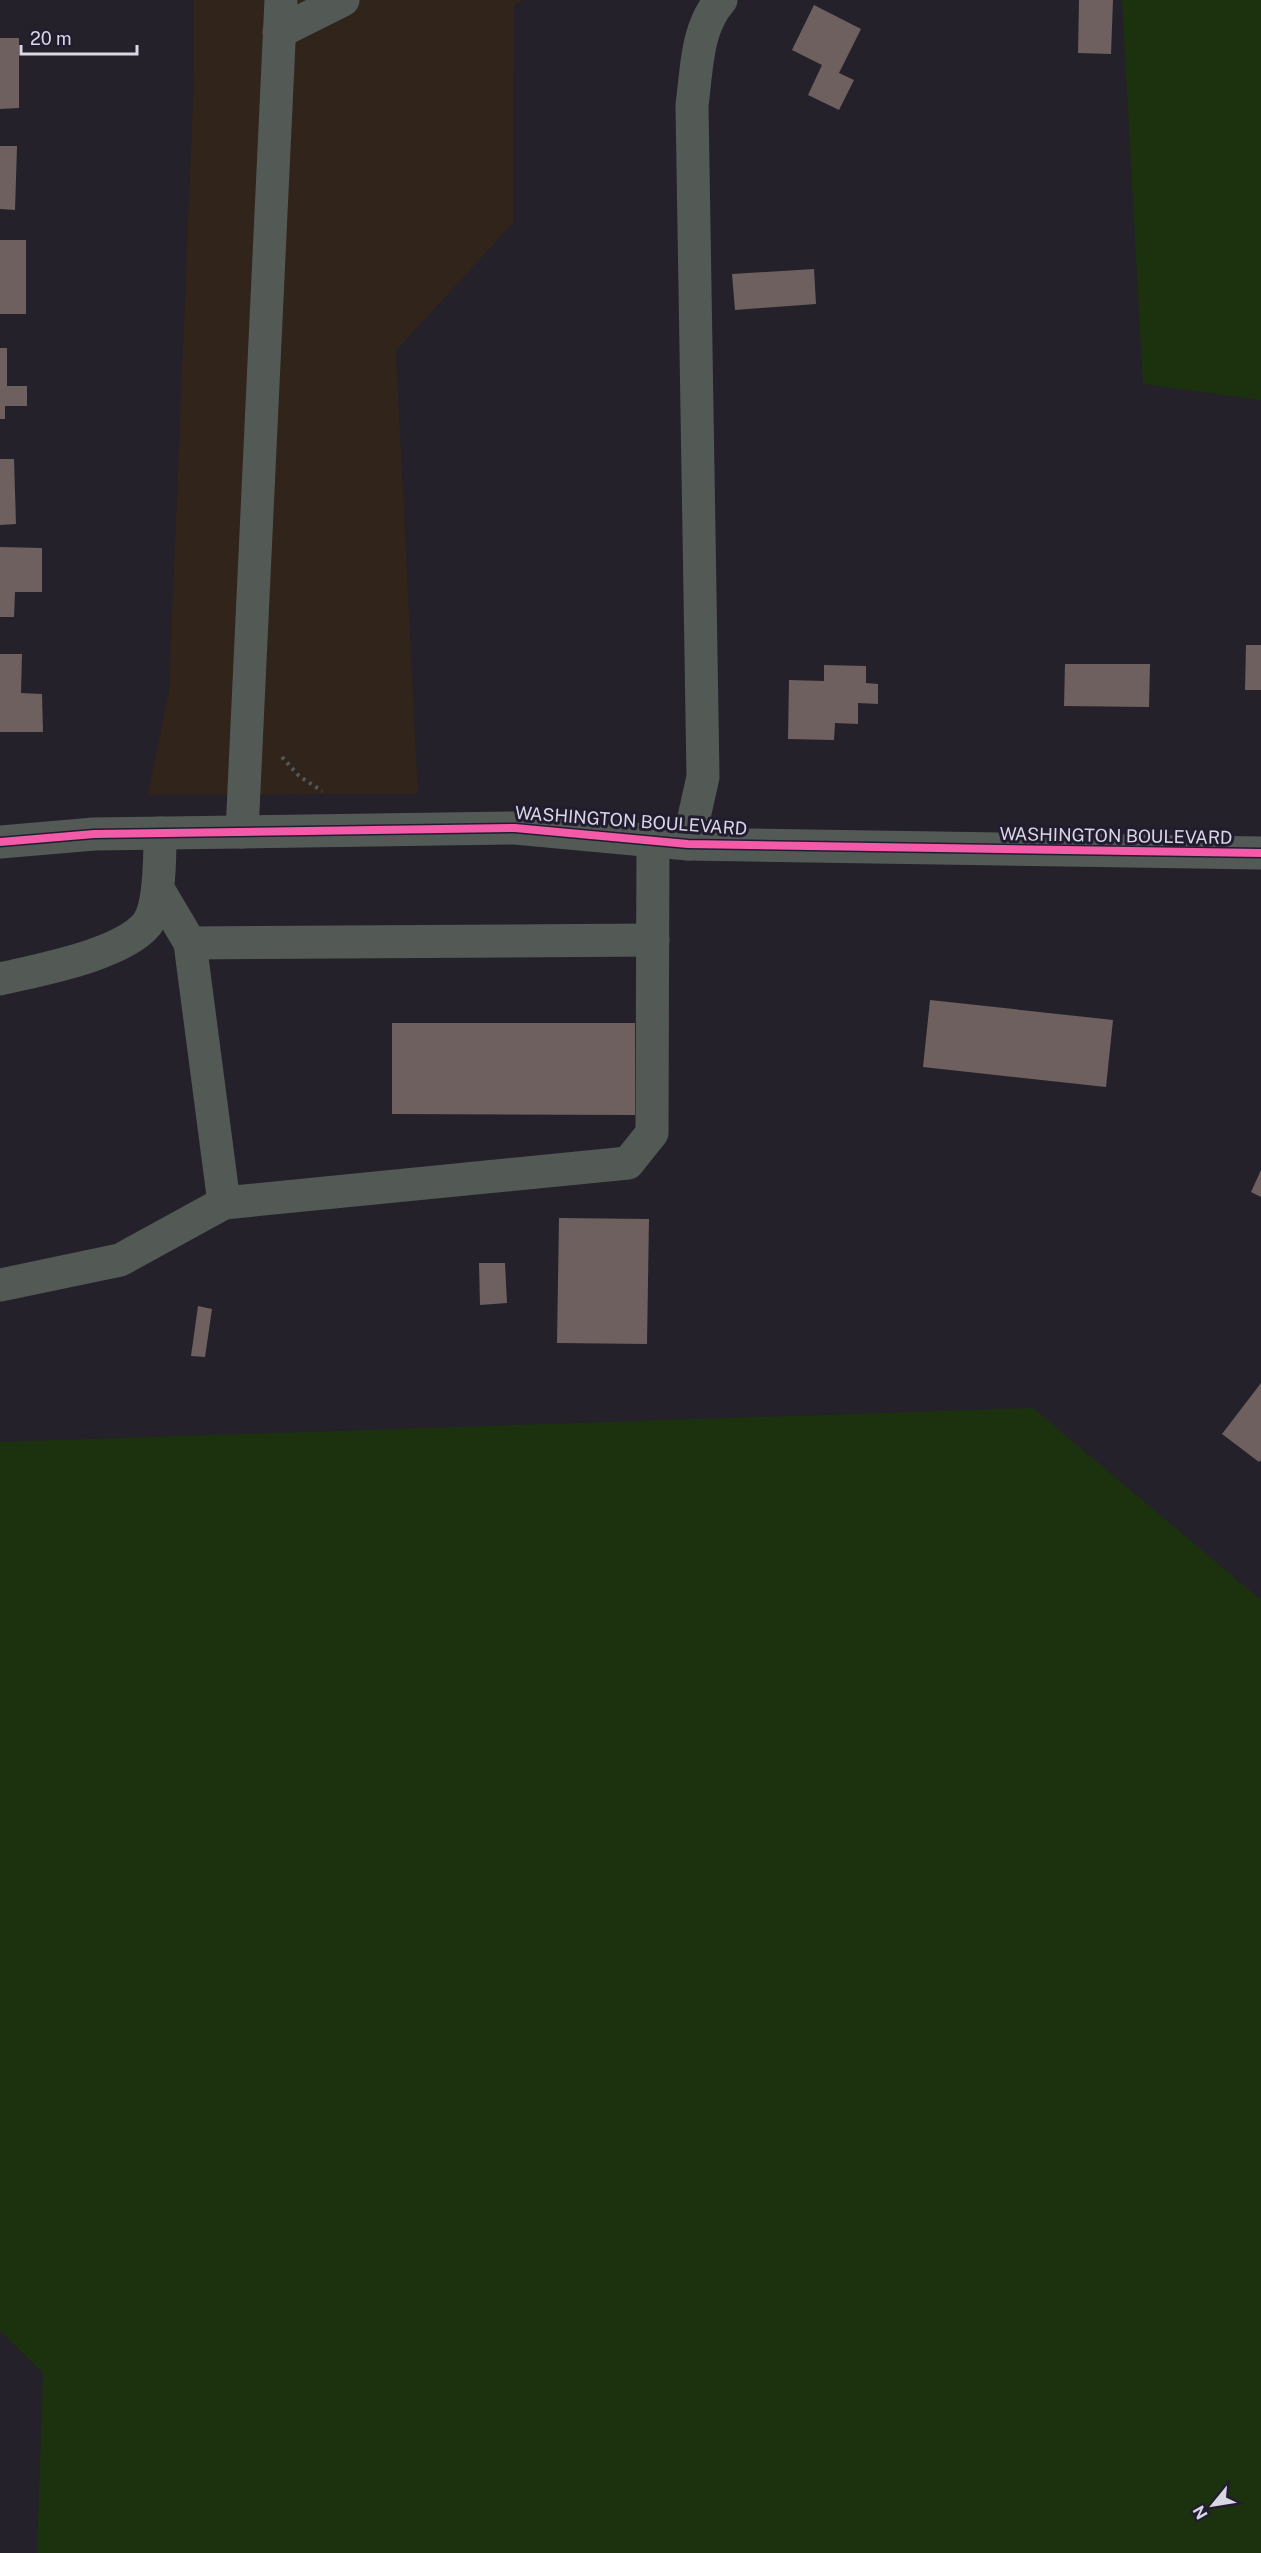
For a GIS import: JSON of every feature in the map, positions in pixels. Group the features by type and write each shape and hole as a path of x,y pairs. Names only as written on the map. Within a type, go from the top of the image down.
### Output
{"street":[{"path":"242,831 280,16 343,0"},
{"path":"688,844 703,777 692,105 700,40 710,17 721,0"},
{"name":"WASHINGTON BOULEVARD","path":"0,842 94,834 515,828 688,844 1261,853"},
{"path":"0,979 65,963 116,947 147,924 158,889 160,833"},
{"path":"0,1285 120,1260 224,1203 628,1163 652,1133 653,841"},
{"path":"158,889 190,943 224,1203"},
{"path":"190,943 653,940"}],"shaded area":[{"path":"194,0 525,0 514,5 513,223 396,351 418,794 148,795 169,691 194,75"}],"green space":[{"path":"1122,0 1261,0 1261,400 1143,384"},
{"path":"1033,1408 1261,1600 1261,2553 37,2553 43,2373 0,2331 0,1442"}],"building":[{"path":"1079,0 1113,0 1111,54 1078,53"},
{"path":"814,5 861,29 839,73 854,80 839,110 808,95 822,65 792,50"},
{"path":"0,38 19,38 19,108 0,109"},
{"path":"0,146 17,146 15,210 0,209"},
{"path":"0,240 26,240 26,314 0,314"},
{"path":"814,269 816,304 735,310 732,274"},
{"path":"0,348 7,348 7,386 27,386 27,406 5,406 5,419 0,419"},
{"path":"0,459 14,459 16,524 0,525"},
{"path":"0,547 42,548 42,592 15,592 14,617 0,617"},
{"path":"1246,645 1261,645 1261,690 1245,690"},
{"path":"0,654 22,654 21,693 42,694 43,732 0,732"},
{"path":"1065,664 1150,664 1149,707 1064,706"},
{"path":"824,665 866,666 866,683 878,684 878,704 858,703 858,724 835,723 834,740 788,739 789,680 824,681"},
{"path":"930,1000 1113,1020 1106,1087 923,1067"},
{"path":"392,1023 635,1023 635,1115 392,1114"},
{"path":"1261,1170 1261,1197 1251,1192"},
{"path":"559,1218 649,1219 647,1344 557,1343"},
{"path":"479,1263 505,1263 507,1303 480,1305"},
{"path":"198,1306 212,1309 205,1357 191,1356"},
{"path":"1261,1383 1261,1460 1259,1462 1222,1434"}],"cycle path":[{"path":"0,842 94,834 515,828 688,844 1261,853"}]}
